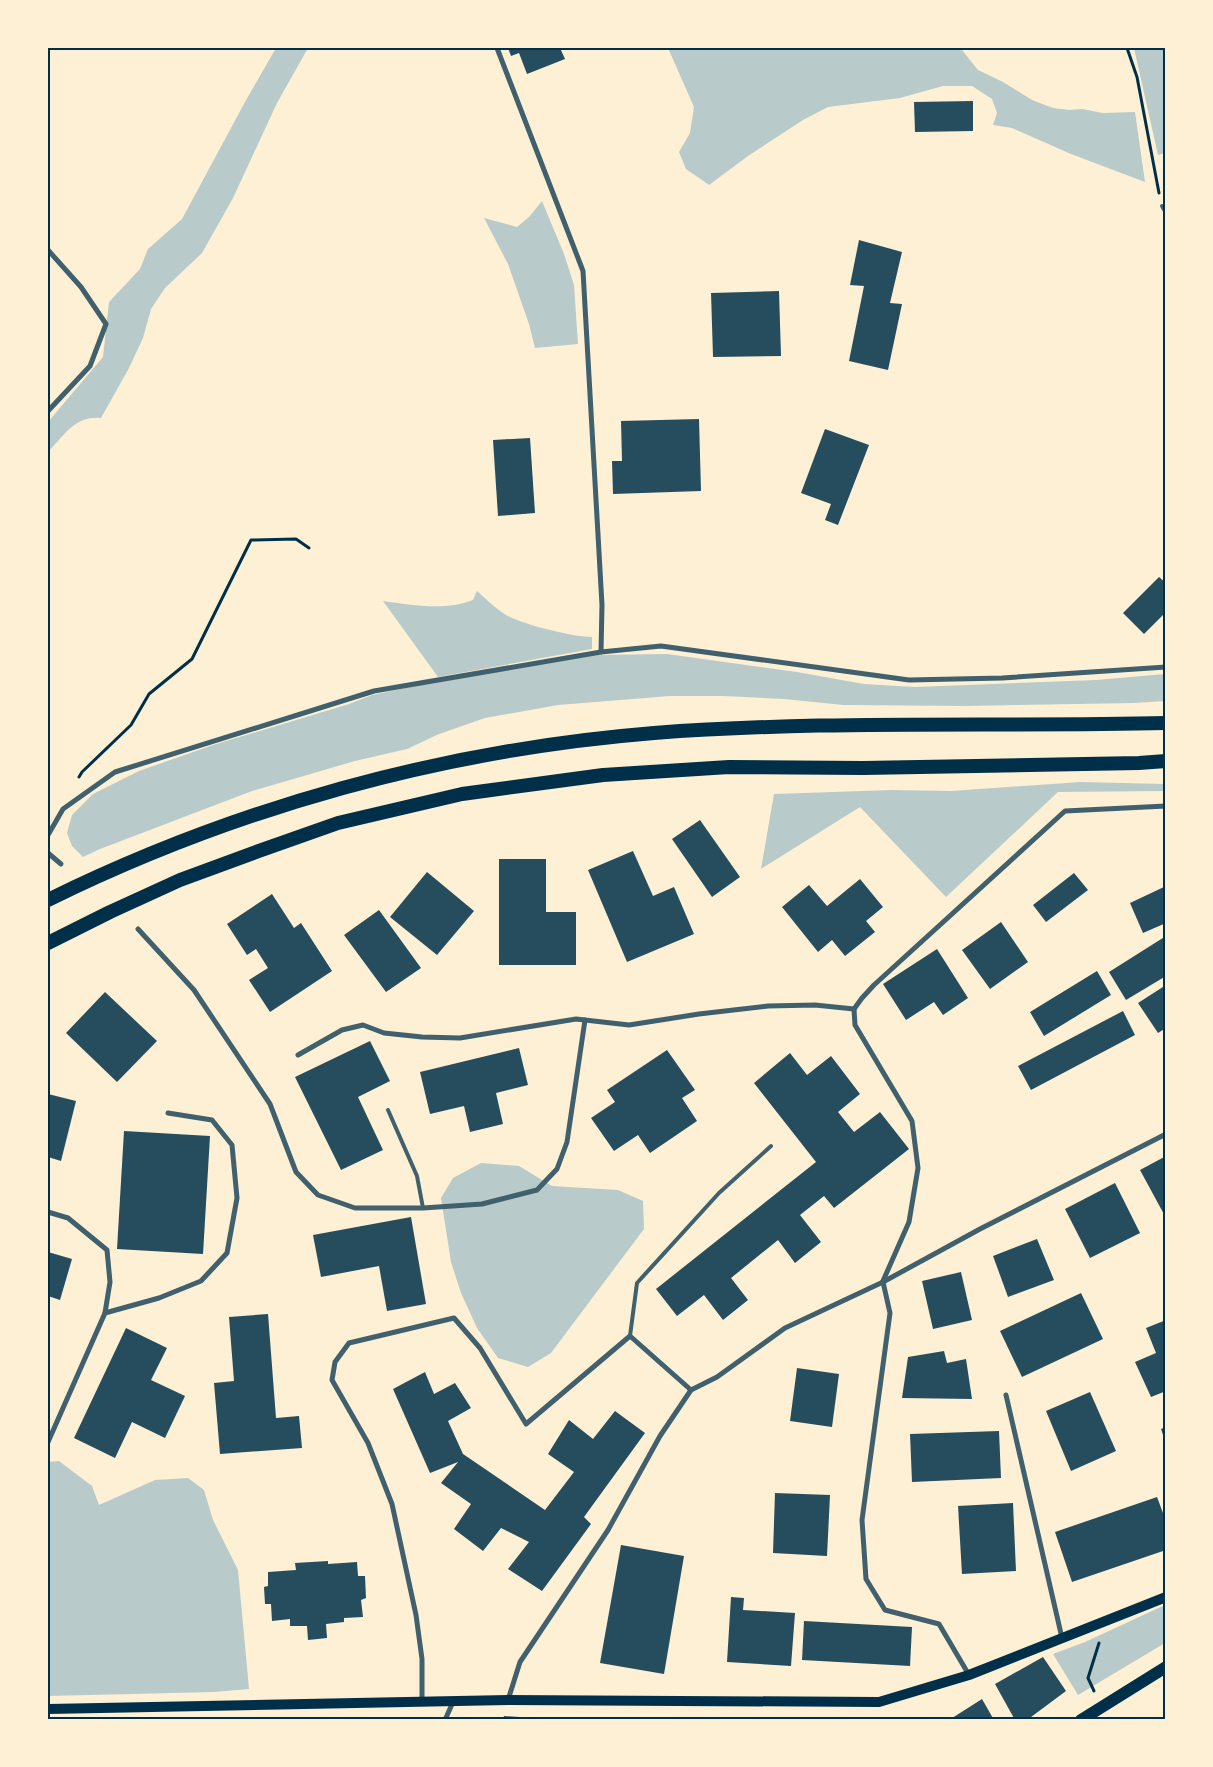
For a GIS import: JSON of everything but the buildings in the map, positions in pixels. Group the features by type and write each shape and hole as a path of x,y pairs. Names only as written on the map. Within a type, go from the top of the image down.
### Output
{"highway":[{"path":"48,900 166,846 240,819 322,793 422,767 516,750 644,734 730,728 1166,723"},
{"path":"48,943 172,884 256,852 338,823 462,794 603,774 729,767 873,768 1166,761"}],"main road":[{"path":"48,1709 508,1700 880,1702 970,1675 1166,1597"},
{"path":"1081,1720 1166,1667"}],"street":[{"path":"497,48 583,271 602,605 600,652"},
{"path":"48,250 82,287 106,324 90,366 48,411"},
{"path":"48,835 64,809 114,772 374,691 600,652 662,646 909,680 1002,678 1166,667"},
{"path":"970,1675 939,1624 884,1610 866,1579 862,1520 890,1313 883,1282 909,1222 918,1168 912,1121 855,1025 854,1009 874,985 1065,811 1166,806"},
{"path":"48,853 61,864"},
{"path":"138,929 194,990 270,1104 296,1172 318,1195 355,1208 423,1208 482,1204 537,1190 557,1169 567,1142 584,1020"},
{"path":"298,1055 342,1030 362,1025 384,1033 460,1038 576,1019 629,1025 768,1006 815,1005 854,1009"},
{"path":"105,1313 159,1298 201,1281 227,1253 237,1198 232,1145 212,1120 168,1113"},
{"path":"508,1700 520,1662 608,1530 660,1436 691,1390 717,1377 785,1328 883,1282 989,1224 1166,1134"},
{"path":"48,1212 68,1218 107,1250 110,1282 105,1313 48,1442"},
{"path":"422,1702 422,1659 417,1624 392,1504 368,1443 332,1380 334,1362 349,1342 454,1318 480,1348 526,1424 630,1336 691,1390"},
{"path":"1006,1395 1062,1638"},
{"path":"445,1720 453,1701"}],"lane":[{"path":"1162,206 1166,213"},
{"path":"388,1110 417,1176 423,1208"},
{"path":"630,1336 637,1283 719,1193 771,1146"}],"path":[{"path":"1127,48 1137,77 1162,206"},
{"path":"78,779 82,772 131,725 150,694 192,659 251,540 296,538 309,548"},
{"path":"1102,1706 1088,1678 1106,1621"}],"shaded area":[{"path":"276,48 308,48 277,103 233,198 202,253 165,288 151,309 143,338 129,368 101,418 92,418 77,423 48,452 48,422 103,357 109,302 140,269 148,249 182,219"},
{"path":"668,48 962,48 978,70 1003,82 1032,100 1053,108 1082,109 1103,113 1135,112 1145,182 1071,154 1012,128 993,125 997,113 992,99 972,86 943,86 900,98 828,107 803,120 748,156 709,185 686,169 679,152 690,133 694,107"},
{"path":"1134,48 1165,48 1165,153 1158,155"},
{"path":"542,201 564,254 574,285 578,344 535,348 529,324 508,264 484,218 517,227 529,217"},
{"path":"477,591 510,617 560,632 592,637 592,649 438,677 383,601 428,606 451,605 473,600"},
{"path":"667,654 797,672 864,684 916,687 1096,680 1165,674 1165,701 966,706 843,705 784,699 670,696 558,705 485,718 439,734 407,749 355,761 252,791 83,857 72,846 67,833 72,815 93,794 139,771 213,745 349,704 372,695 435,682 595,655"},
{"path":"1081,782 1165,784 1165,791 1058,792 946,897 860,807 761,869 774,794 892,790 951,791"},
{"path":"481,1163 519,1166 552,1186 618,1190 643,1201 644,1229 551,1353 528,1367 498,1358 477,1328 461,1293 451,1262 441,1198 453,1178"},
{"path":"59,1461 92,1486 99,1505 155,1480 188,1478 204,1490 213,1520 238,1570 249,1689 214,1692 48,1696 48,1462"},
{"path":"1165,1605 1165,1643 1078,1695 1053,1654 1085,1642"}]}
